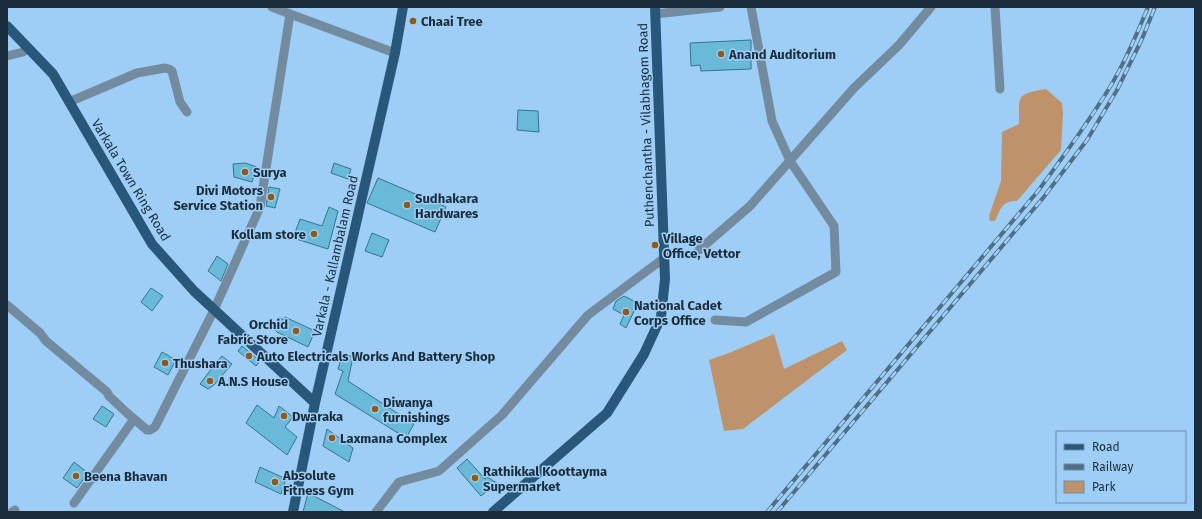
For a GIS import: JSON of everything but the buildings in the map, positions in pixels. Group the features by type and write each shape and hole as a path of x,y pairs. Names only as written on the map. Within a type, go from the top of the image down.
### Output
{"main road":[{"name":"Varkala - Kallambalam Road","path":"293,512 315,403 395,53 403,7"},
{"name":"Puthenchantha - Vilabhagom Road","path":"493,512 607,413 644,354 661,317 665,279 655,10"},
{"name":"Varkala Town Ring Road","path":"7,26 54,74 152,244 194,291 315,403"}],"street":[{"path":"272,7 395,53"},
{"path":"655,10 720,7"},
{"path":"715,320 746,322 836,272 834,226 790,161 772,121 751,7"},
{"path":"699,250 750,206 854,88 900,45 931,7"},
{"path":"997,8 1000,89"},
{"path":"8,309 40,334 46,341 107,392 109,396 147,430 155,427 214,310 260,207 290,14"},
{"path":"7,56 23,52 28,48"},
{"path":"69,102 137,73 165,68 172,71 180,102 187,112"},
{"path":"376,512 399,482 439,471 502,415 588,315 664,258"},
{"path":"74,503 134,419"}],"green space":[{"path":"1046,89 1062,103 1063,113 1061,150 1017,201 1008,202 1005,204 995,221 990,221 989,216 1001,181 1002,132 1019,124 1019,107 1021,98 1024,95 1029,92"},
{"path":"774,334 784,369 842,341 847,350 743,429 724,431 709,360"}],"railway":[{"path":"767,512 1038,191 1066,153 1110,87 1121,68 1148,7"},
{"path":"777,512 1043,198 1087,140 1117,90 1142,39 1155,7"}],"place":[{"name":"Chaai Tree","path":"413,21"},
{"name":"Anand Auditorium","path":"721,54"},
{"name":"Surya","path":"245,172"},
{"name":"Divi Motors Service Station","path":"271,197"},
{"name":"Sudhakara Hardwares","path":"407,205"},
{"name":"Kollam store","path":"314,234"},
{"name":"Village Office, Vettor","path":"655,245"},
{"name":"National Cadet Corps Office","path":"626,312"},
{"name":"Orchid Fabric Store","path":"296,331"},
{"name":"Auto Electricals Works And Battery Shop","path":"249,356"},
{"name":"Thushara","path":"165,363"},
{"name":"A.N.S House","path":"210,381"},
{"name":"Diwanya furnishings","path":"375,409"},
{"name":"Dwaraka","path":"284,416"},
{"name":"Laxmana Complex","path":"332,438"},
{"name":"Beena Bhavan","path":"76,476"},
{"name":"Rathikkal Koottayma Supermarket","path":"475,478"},
{"name":"Absolute Fitness Gym","path":"275,482"}]}
